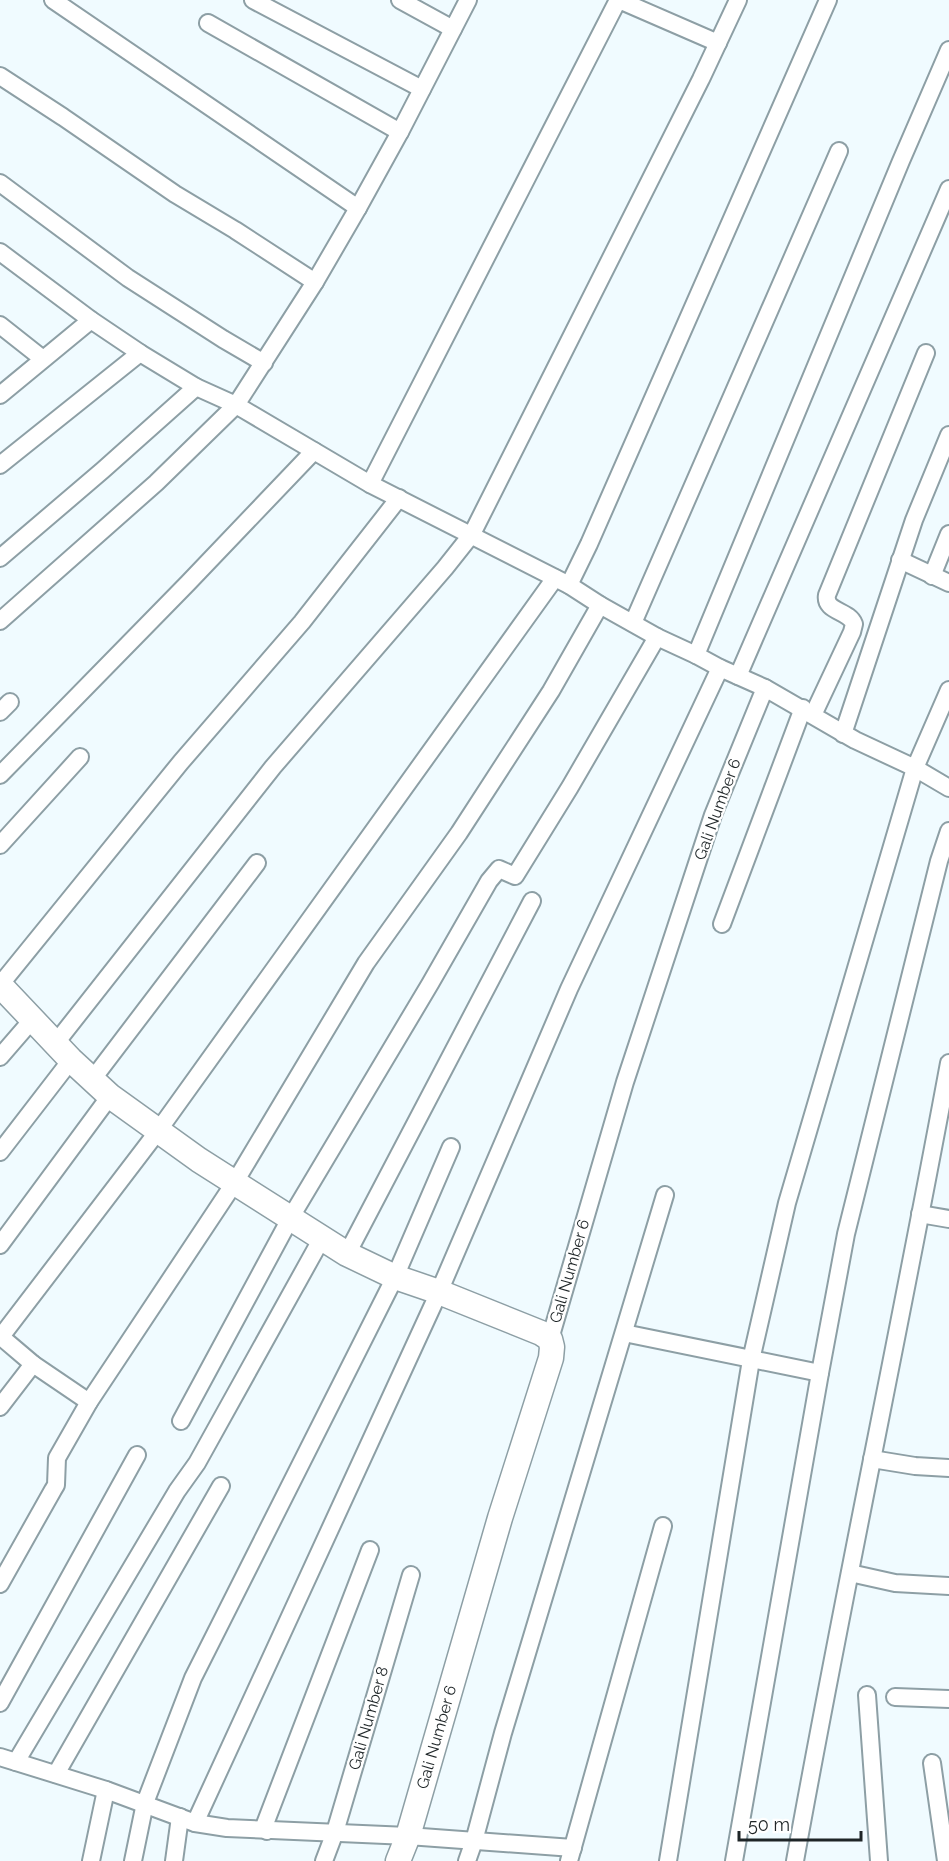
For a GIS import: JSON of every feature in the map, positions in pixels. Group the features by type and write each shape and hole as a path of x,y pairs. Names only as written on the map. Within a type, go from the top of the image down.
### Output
{"street":[{"path":"53,0 358,208"},
{"path":"253,0 422,89"},
{"path":"400,0 453,29"},
{"path":"0,621 39,584 156,483 236,405 315,282 358,208 468,0"},
{"path":"370,484 619,0 718,43"},
{"path":"0,1152 63,1052 273,767 472,534 685,111 738,0"},
{"path":"89,1402 33,1364 0,1337 158,1131 562,581 594,533 828,0"},
{"path":"208,23 400,132"},
{"path":"696,655 949,50"},
{"path":"0,76 175,194 315,282"},
{"path":"633,623 839,151"},
{"path":"0,183 128,278 264,363"},
{"path":"738,676 949,189"},
{"path":"0,252 92,320 196,387 236,405 370,484 562,581 657,637 765,688 843,734 915,768 949,788"},
{"path":"0,395 92,320"},
{"path":"0,325 43,359"},
{"path":"722,924 808,712 852,632 854,624 850,617 828,604 827,595 926,352"},
{"path":"0,465 140,353"},
{"path":"0,558 196,387"},
{"path":"843,734 914,520 949,435"},
{"path":"0,775 314,451"},
{"path":"399,498 302,622 182,762 0,985 63,1052 110,1096 199,1160 347,1254 395,1277 541,1332 550,1339"},
{"path":"932,576 949,534"},
{"path":"900,560 949,583"},
{"path":"0,1584 56,1485 57,1458 89,1402 235,1182 366,963 498,775 551,691 600,605"},
{"path":"181,1421 291,1217 489,881 499,869 515,876 570,787 657,637"},
{"path":"174,1861 187,1820 439,1292 569,988 720,668"},
{"name":"Gali Number 6","path":"398,1861 408,1836 500,1518 551,1358 550,1339 625,1082 713,815 765,688"},
{"path":"668,1861 752,1360 787,1203 915,768 949,690"},
{"path":"0,845 80,757"},
{"path":"734,1861 846,1234 939,861 949,831"},
{"path":"92,1080 257,863"},
{"path":"347,1254 532,901"},
{"path":"0,1057 32,1020"},
{"path":"795,1861 826,1690 949,1063"},
{"path":"0,1245 110,1096"},
{"path":"133,1861 144,1803 193,1678 395,1277 451,1147"},
{"path":"467,1861 503,1733 665,1195"},
{"path":"920,1214 949,1219"},
{"path":"322,1238 197,1463 8,1759 106,1790 187,1820 227,1828 474,1841 571,1855 663,1526"},
{"path":"624,1333 820,1373"},
{"path":"0,1407 33,1364"},
{"path":"0,1703 137,1455"},
{"path":"872,1459 915,1466 949,1468"},
{"path":"56,1774 221,1486"},
{"path":"267,1831 265,1824 370,1550"},
{"path":"850,1573 895,1583 949,1586"},
{"name":"Gali Number 8","path":"324,1861 335,1832 411,1575"},
{"path":"867,1695 879,1861"},
{"path":"895,1697 949,1700"},
{"path":"932,1763 945,1831 946,1861"},
{"path":"91,1861 106,1790"}]}
